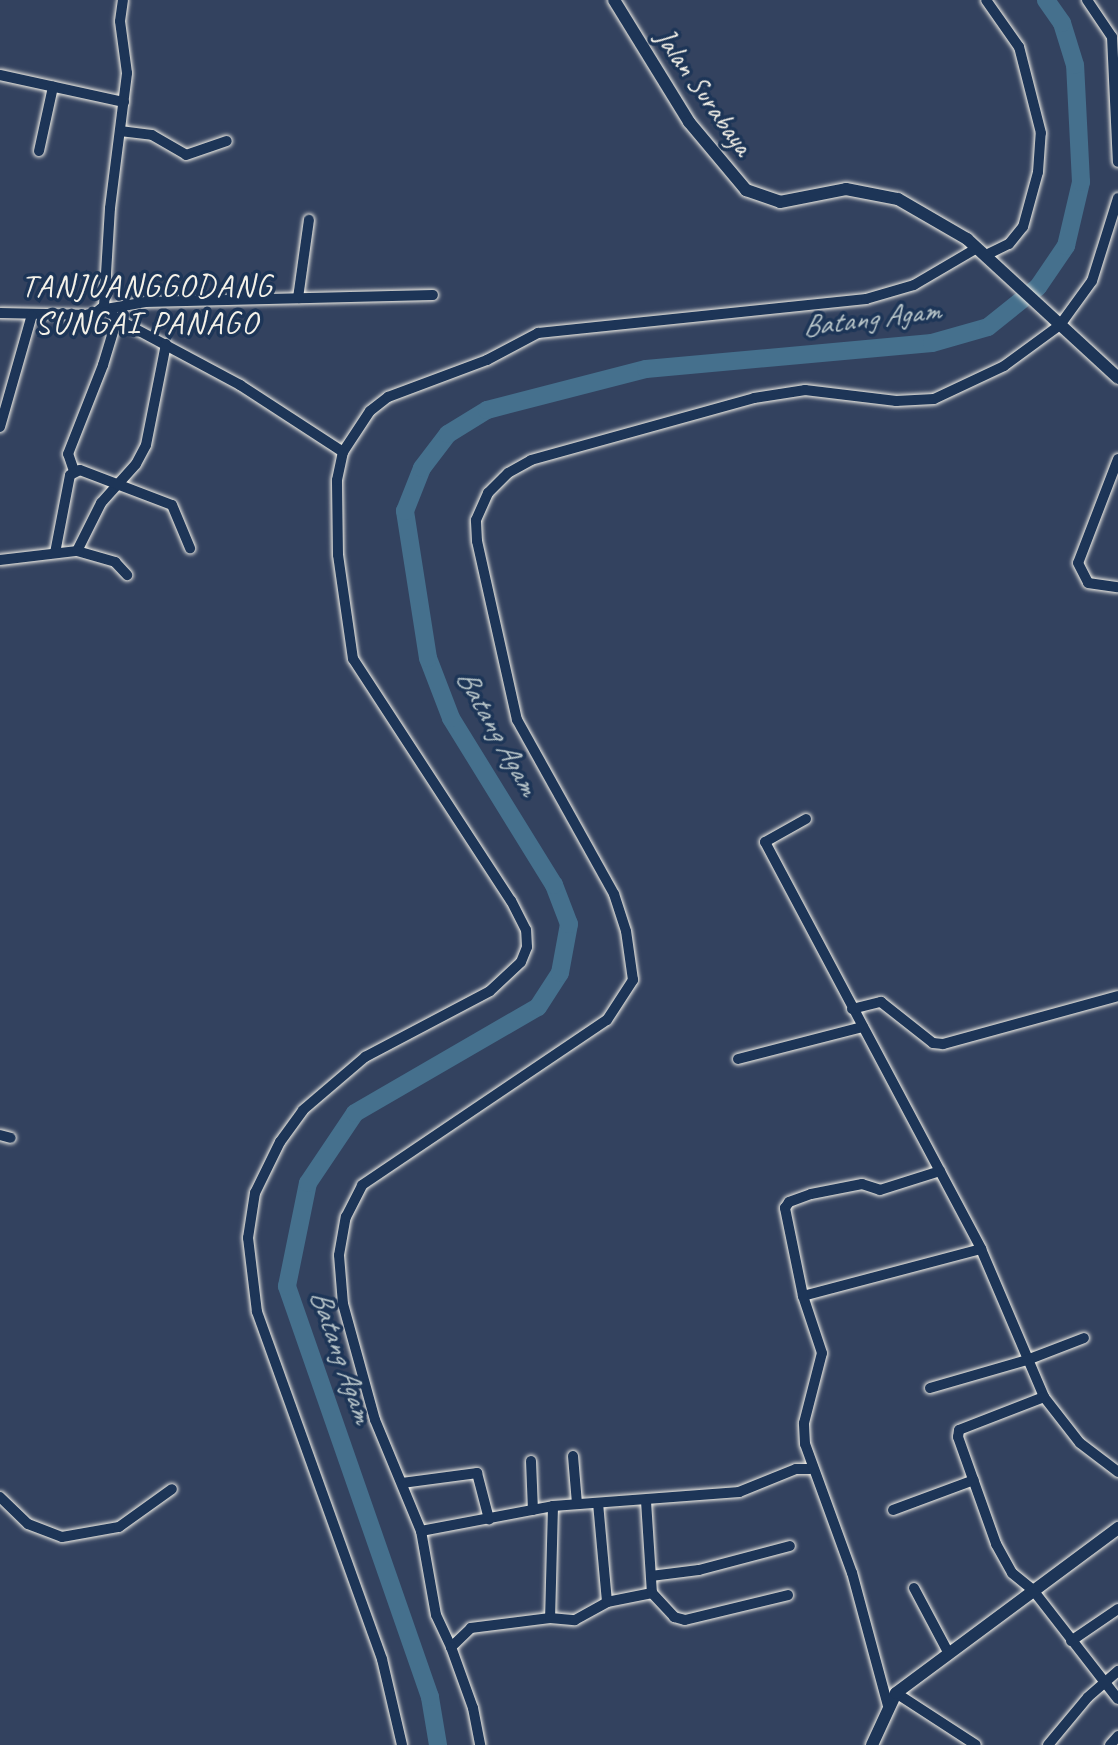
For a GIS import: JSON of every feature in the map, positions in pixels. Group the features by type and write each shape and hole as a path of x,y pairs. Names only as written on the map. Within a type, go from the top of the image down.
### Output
{"street":[{"path":"0,313 93,315 106,305 110,208 124,102 124,0"},
{"name":"Jalan Surabaya","path":"614,0 689,122 746,190 780,202 846,188 872,191 898,199 986,255 1118,378"},
{"path":"402,1745 382,1659 257,1312 248,1238 255,1193 280,1142 303,1110 365,1057 490,991 522,962 527,947 526,930 511,901 353,659 338,555 337,480 343,452 370,411 388,397 487,359 538,333 866,299 914,285 1009,244 1023,227 1038,172 1041,133 1019,47 986,0"},
{"path":"1087,0 1112,37 1118,162"},
{"path":"0,75 124,102"},
{"path":"38,151 53,87"},
{"path":"120,131 152,135 186,155 227,141"},
{"path":"480,1745 451,1647 436,1615 421,1531 375,1420 343,1304 339,1255 346,1217 362,1185 379,1170 607,1020 633,979 626,931 614,894 517,720 477,541 476,520 488,494 508,473 531,460 754,398 804,390 896,401 934,399 1004,366 1060,325 1092,281 1118,198"},
{"path":"298,299 309,220"},
{"path":"106,305 433,295"},
{"path":"106,305 117,319 240,385 343,452"},
{"path":"0,427 32,315"},
{"path":"74,471 68,454 117,319"},
{"path":"76,551 116,482 136,464 146,446 166,344"},
{"path":"1118,459 1078,563 1088,583 1118,587"},
{"path":"74,471 116,482 172,505 190,548"},
{"path":"55,553 70,475 74,471"},
{"path":"0,559 76,551 115,562 127,575"},
{"path":"806,819 765,842 981,1250 1044,1397 1080,1443 1118,1472"},
{"path":"852,1009 881,1002 933,1043 943,1044 1118,996"},
{"path":"738,1059 863,1027"},
{"path":"888,1706 852,1573 810,1469 804,1423 822,1353 803,1296 785,1210 789,1202 858,1185 880,1190 940,1171"},
{"path":"803,1296 981,1250"},
{"path":"930,1388 1027,1360 1084,1338"},
{"path":"1044,1397 959,1430 996,1544 1012,1573 1033,1590 1118,1699"},
{"path":"573,1456 577,1504"},
{"path":"531,1461 533,1510"},
{"path":"421,1531 553,1506 739,1492 796,1469 810,1469"},
{"path":"402,1483 477,1473 489,1519"},
{"path":"892,1510 974,1480"},
{"path":"0,1497 28,1524 62,1537 119,1527 172,1489"},
{"path":"646,1501 652,1593 674,1617 685,1620 788,1595"},
{"path":"598,1503 607,1602"},
{"path":"550,1618 553,1506"},
{"path":"872,1745 896,1693 948,1651 1118,1528"},
{"path":"651,1576 698,1570 790,1546"},
{"path":"914,1588 948,1651"},
{"path":"451,1647 471,1628 550,1618 575,1620 607,1602 652,1593"},
{"path":"1071,1641 1118,1609"},
{"path":"1048,1745 1104,1681 1118,1671"},
{"path":"896,1693 976,1745"},
{"path":"1110,1745 1118,1736"}],"waterway":[{"name":"Batang Agam","path":"438,1745 430,1697 287,1286 308,1183 355,1113 538,1007 560,973 569,924 554,885 451,718 428,658 405,511 422,468 448,434 487,410 646,369 932,343 988,327 1038,287 1066,246 1081,182 1075,65 1062,23 1046,0"}],"district":[{"name":"TANJUANGGODANG SUNGAI PANAGO","path":"147,306"}]}
